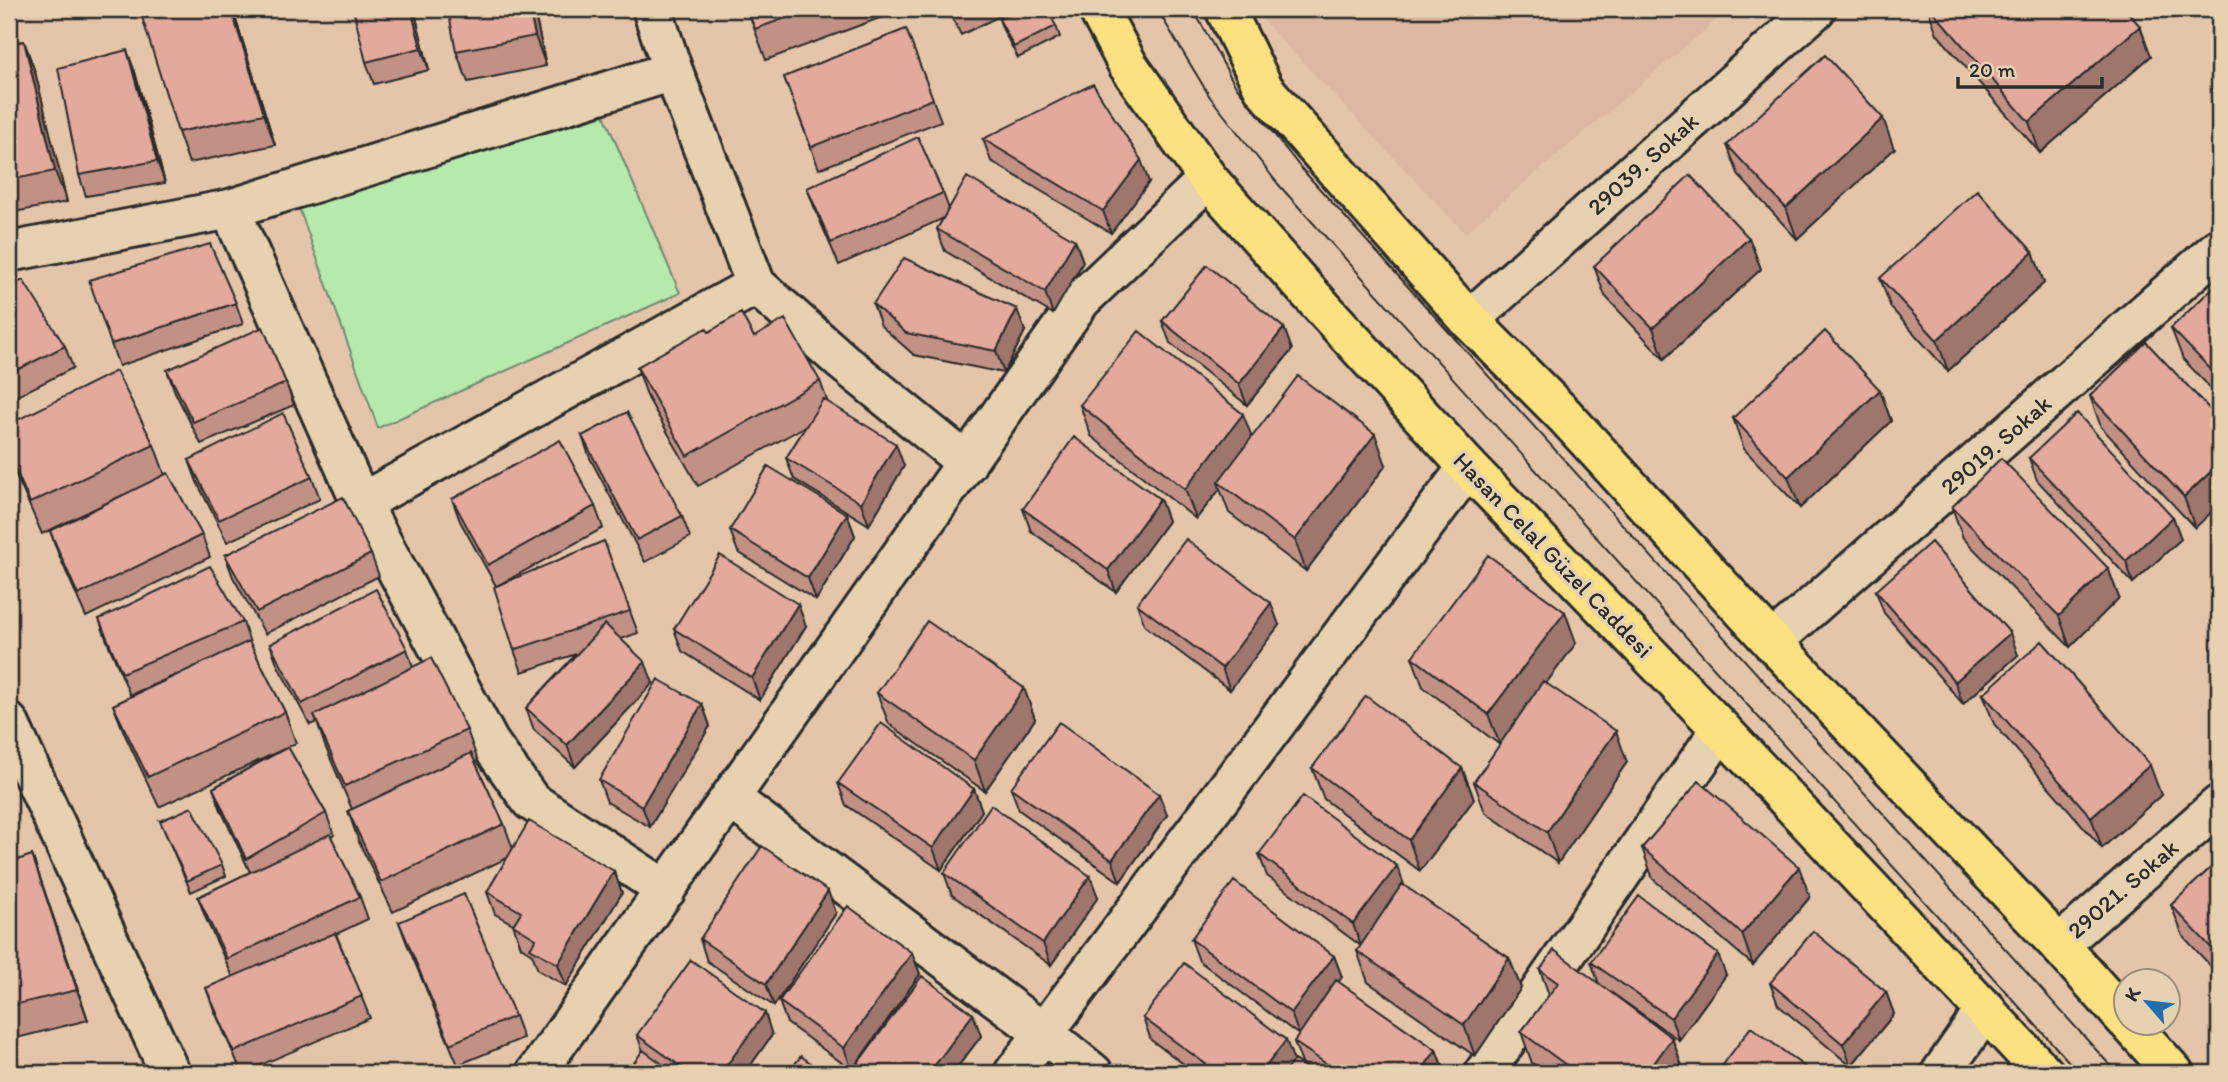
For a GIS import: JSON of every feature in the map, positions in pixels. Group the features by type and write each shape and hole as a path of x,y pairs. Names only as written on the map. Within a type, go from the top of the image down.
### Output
{"main road":[{"name":"Hasan Celal Güzel Caddesi","path":"1098,9 1128,65 1208,178 1468,467 1721,729 1986,1009 2043,1073"},
{"path":"1225,9 1264,89 1469,320 1565,416 1772,642 2112,1004"},
{"path":"2141,1036 2174,1073"}],"street":[{"path":"652,9 673,71 756,285 843,362 967,463"},
{"name":"29039. Sokak","path":"1469,320 1816,9"},
{"path":"9,253 230,209 673,71"},
{"path":"536,1073 1081,300 1208,178"},
{"path":"230,209 361,503 489,742 531,801 667,890"},
{"name":"29019. Sokak","path":"1772,642 2219,248"},
{"path":"361,503 756,285"},
{"path":"1014,1073 1468,467"},
{"path":"9,723 24,791 170,1073"},
{"path":"1485,1073 1721,729"},
{"path":"730,798 1045,1034 1093,1073"},
{"name":"29021. Sokak","path":"2059,945 2219,805"},
{"path":"1941,1073 1986,1009"}],"shaded area":[{"path":"1252,9 1730,9 1465,233"}],"green space":[{"path":"604,115 680,293 378,428 299,208"}],"building":[{"path":"158,9 231,9 264,114 178,132 141,14"},
{"path":"353,9 411,9 421,48 366,62"},
{"path":"448,9 529,9 535,36 456,51"},
{"path":"747,9 811,9 755,29"},
{"path":"1020,9 1047,9 1056,26 1014,47 999,19"},
{"path":"1931,9 2125,9 2140,26 2029,122"},
{"path":"906,29 933,99 811,147 784,77"},
{"path":"24,41 55,171 9,180 9,44"},
{"path":"127,50 157,161 79,175 58,68"},
{"path":"1825,55 1883,118 1786,208 1727,145"},
{"path":"1093,84 1141,160 1103,211 983,139"},
{"path":"918,137 943,193 831,243 807,188"},
{"path":"1690,175 1749,238 1653,328 1594,266"},
{"path":"967,177 1075,240 1045,292 937,229"},
{"path":"1977,190 2033,252 1937,340 1880,278"},
{"path":"210,244 236,303 111,344 89,280"},
{"path":"904,258 1017,309 996,351 906,333 873,304"},
{"path":"1207,265 1284,328 1239,384 1162,321"},
{"path":"23,280 65,346 9,374 9,287"},
{"path":"2219,282 2219,378 2171,328"},
{"path":"741,313 754,337 785,319 820,381 687,456 637,367 706,328 709,332"},
{"path":"263,327 286,383 193,422 167,370"},
{"path":"1139,331 1243,414 1185,489 1080,405"},
{"path":"1825,331 1880,390 1788,477 1733,418"},
{"path":"2146,342 2219,419 2219,464 2184,497 2090,396"},
{"path":"116,371 154,445 30,503 9,454 9,424"},
{"path":"1298,376 1375,434 1295,540 1218,482"},
{"path":"823,399 896,444 861,503 786,458"},
{"path":"627,412 682,516 637,540 582,436"},
{"path":"283,413 312,477 219,520 189,460"},
{"path":"2077,413 2173,517 2126,561 2029,458"},
{"path":"1074,437 1160,499 1108,570 1023,509"},
{"path":"560,440 595,506 488,565 452,499"},
{"path":"2001,458 2108,568 2059,616 1952,507"},
{"path":"768,466 847,514 808,578 730,530"},
{"path":"168,473 202,535 78,595 50,531"},
{"path":"343,497 371,554 257,612 225,555"},
{"path":"1186,539 1271,603 1222,668 1137,604"},
{"path":"604,541 630,611 514,650 494,587"},
{"path":"1931,542 2010,633 1955,682 1876,591"},
{"path":"720,555 798,604 752,678 674,629"},
{"path":"1488,555 1565,612 1488,714 1412,657"},
{"path":"210,566 243,622 122,673 99,619"},
{"path":"376,589 407,649 302,704 270,644"},
{"path":"927,621 1024,688 974,760 877,693"},
{"path":"605,624 645,662 567,745 526,708"},
{"path":"249,641 285,712 148,777 113,705"},
{"path":"2042,641 2150,765 2091,817 1983,694"},
{"path":"431,658 467,730 345,786 314,715"},
{"path":"658,679 702,704 642,806 599,780"},
{"path":"1543,681 1616,731 1547,832 1474,782"},
{"path":"1366,696 1462,768 1409,840 1312,768"},
{"path":"1059,722 1159,794 1112,860 1011,788"},
{"path":"881,723 974,789 933,848 838,783"},
{"path":"288,747 326,813 246,859 213,788"},
{"path":"471,753 504,824 381,882 348,811"},
{"path":"1699,781 1799,867 1742,934 1642,848"},
{"path":"1303,796 1397,866 1353,924 1259,854"},
{"path":"991,805 1090,876 1043,943 944,873"},
{"path":"192,807 222,865 187,881 160,821"},
{"path":"529,821 614,871 558,964 530,948 536,939 513,925 521,912 487,892"},
{"path":"330,834 360,897 227,959 198,897"},
{"path":"762,846 828,891 766,984 700,939"},
{"path":"32,855 77,990 9,1006 9,863"},
{"path":"2219,860 2219,956 2171,905"},
{"path":"1234,881 1334,956 1291,1013 1191,939"},
{"path":"1402,884 1509,958 1464,1025 1357,951"},
{"path":"464,894 515,1016 450,1044 399,922"},
{"path":"1639,896 1718,954 1671,1018 1591,962"},
{"path":"848,906 912,953 844,1048 779,1001"},
{"path":"1813,931 1886,992 1843,1044 1770,983"},
{"path":"335,933 362,996 234,1052 206,988"},
{"path":"1554,950 1672,1038 1647,1073 1577,1073 1521,1032 1558,983 1540,970"},
{"path":"691,960 765,1013 721,1073 690,1073 637,1035"},
{"path":"1184,963 1286,1040 1261,1073 1218,1073 1143,1018"},
{"path":"922,976 973,1014 929,1073 873,1073 858,1063"},
{"path":"1336,980 1436,1050 1420,1073 1340,1073 1294,1042"},
{"path":"1751,1027 1813,1073 1717,1073"},
{"path":"643,1050 675,1073 627,1073"},
{"path":"801,1056 824,1073 788,1073"},
{"path":"1294,1060 1313,1073 1284,1073"},
{"path":"130,1068 132,1073 119,1073"}],"tram line":[{"path":"1157,9 1210,97 1278,184 2079,1073"},
{"path":"1193,9 1235,85 1300,167 2117,1073"}]}
